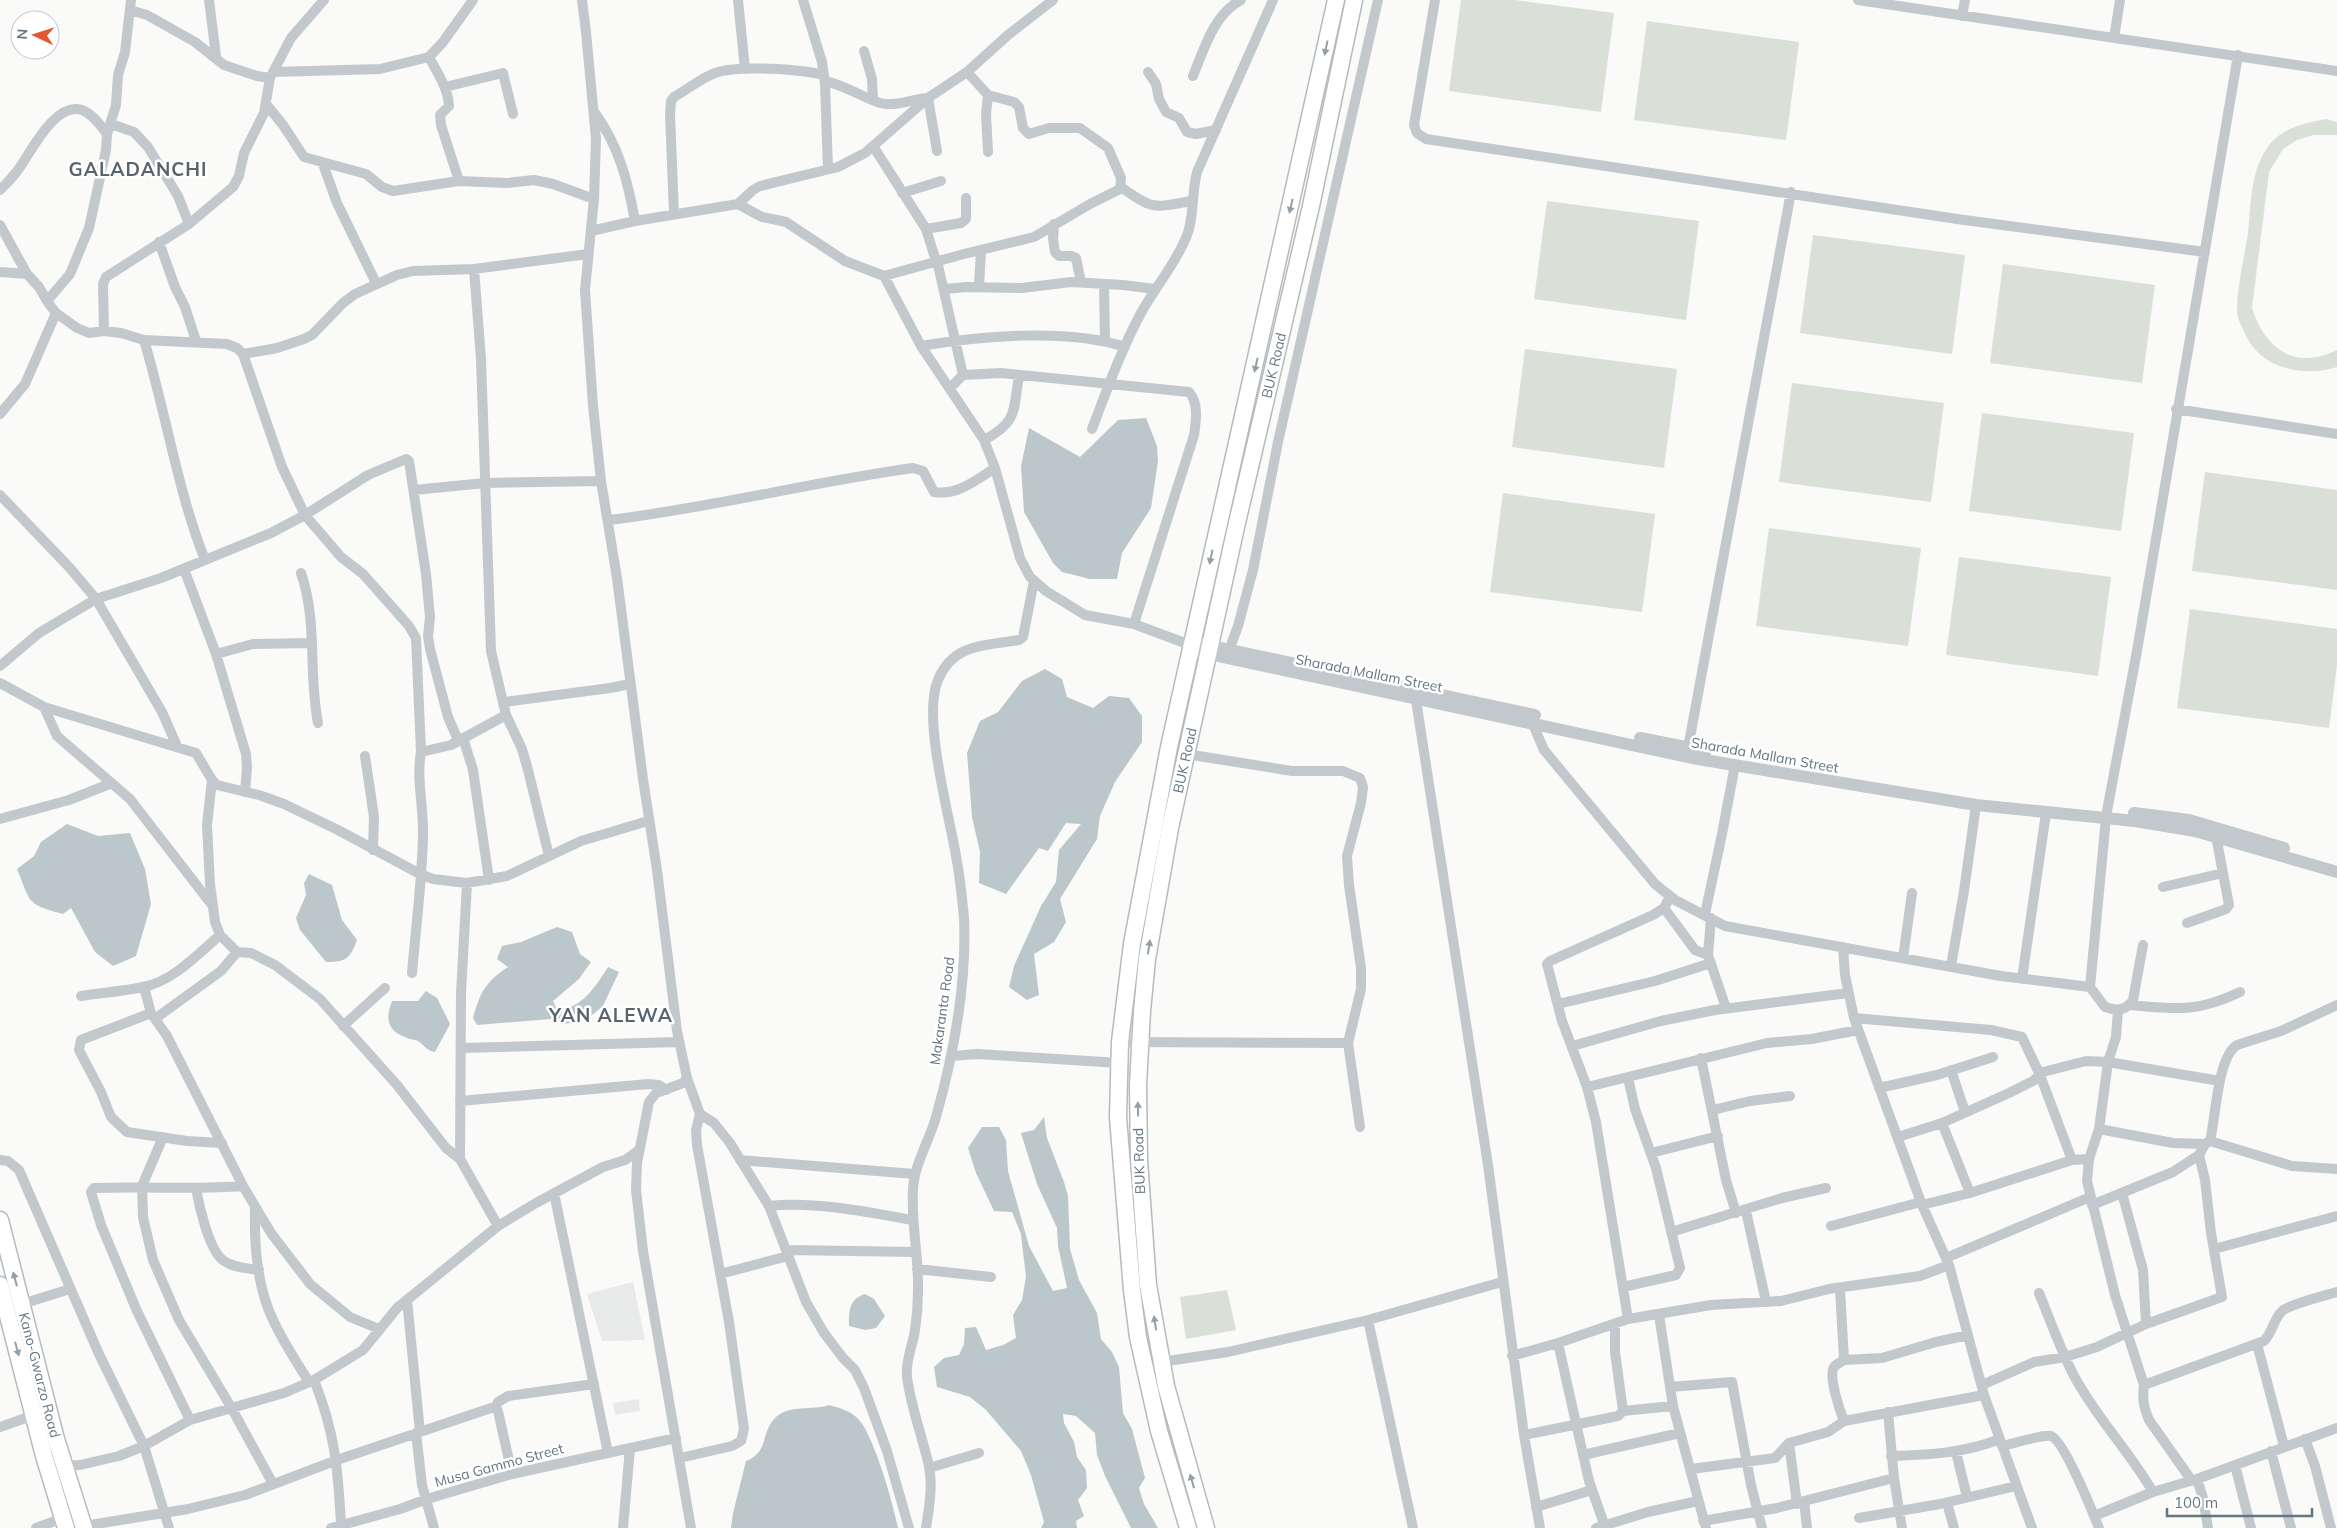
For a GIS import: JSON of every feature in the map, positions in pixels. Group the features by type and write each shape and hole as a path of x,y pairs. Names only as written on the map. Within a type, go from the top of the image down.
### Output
{"main road":[{"name":"BUK Road","path":"1188,1528 1160,1431 1138,1337 1132,1290 1118,1117 1120,1042 1132,944 1188,644 1262,338 1336,0"},
{"name":"BUK Road","path":"1206,1528 1174,1421 1161,1362 1148,1285 1141,1201 1138,1107 1140,1042 1147,959 1208,650 1311,206 1354,0"},
{"path":"1218,522 1236,527"},
{"name":"Kano-Gwarzo Road","path":"0,1220 22,1304 41,1413 65,1523"},
{"name":"Kano-Gwarzo Road","path":"0,1285 41,1413 64,1466 84,1527"}],"street":[{"path":"209,0 216,56"},
{"path":"104,331 104,280 110,273 190,224 236,182 244,153 261,122 266,104 266,93 272,75 291,38 324,0"},
{"path":"47,301 70,274 89,228 109,129 116,105 118,75 125,52 131,5 216,56 224,65 256,76 380,69 429,57 443,42 473,0"},
{"path":"582,0 596,146 594,199 585,290 586,324 601,481 609,520 679,1042 686,1078 700,1114 696,1130 697,1145 720,1274 744,1429 742,1438 732,1446 680,1458"},
{"path":"738,0 745,70"},
{"path":"803,0 824,78 828,169"},
{"path":"590,231 635,221 738,204 752,190 760,186 828,169 851,160 873,146 928,98 967,72 1008,35 1053,0"},
{"path":"1193,76 1208,40 1226,10 1241,0"},
{"path":"1092,429 1125,346 1155,290 1184,243 1189,229 1191,201 1197,172 1273,0"},
{"path":"1230,650 1253,570 1278,442 1378,0"},
{"path":"1436,0 1414,125 1420,136 1462,145 1792,192 1957,219 2205,252"},
{"path":"1858,0 1909,4 1962,16 2238,54 2337,71"},
{"path":"1962,16 1965,0"},
{"path":"2114,38 2120,0"},
{"path":"864,51 872,79 872,99"},
{"path":"2238,54 2176,410 2137,651 2107,815 2090,987 2105,1007 2118,1010 2130,1005 2181,1010 2196,1008 2213,1004 2240,992"},
{"path":"429,57 445,87 449,106 440,115 441,125 459,181"},
{"path":"674,214 671,145 672,99 714,73 745,70 792,71 824,78 880,102 900,104 928,98"},
{"path":"738,204 762,217 786,222 845,261 884,276 936,261 1021,242 1046,232 1054,224 1090,204 1118,192 1121,186 1121,178 1108,148 1101,142 1080,128 1049,128 1029,134 1023,128 1019,106 1014,102 988,95 967,72"},
{"path":"1148,72 1156,84 1159,99 1166,112 1179,118 1187,132 1196,134 1216,130"},
{"path":"445,87 503,73 513,114"},
{"path":"988,95 986,114 988,152"},
{"path":"928,98 937,151"},
{"path":"266,104 283,125 301,154 323,164 350,168 366,174 382,186 393,191 459,181 543,182 585,194 594,199"},
{"path":"0,190 20,167 47,126 64,114 77,109 82,110 109,129 134,132 148,146 178,196 190,224"},
{"path":"593,112 614,145 621,160 635,221"},
{"path":"873,146 926,229 944,289 963,375"},
{"path":"323,164 337,203 376,283"},
{"path":"902,193 941,181"},
{"path":"1121,186 1146,205 1159,206 1191,201"},
{"path":"1688,748 1792,192"},
{"path":"926,229 962,223 966,219 966,198"},
{"path":"1054,224 1055,252 1059,256 1076,258 1081,282"},
{"path":"0,225 27,274 39,287 56,313 84,332 104,331 144,340 196,341 227,344 237,348 243,354 282,467 305,516 341,556 363,574 409,626 416,638 421,752 419,764 423,832 412,973"},
{"path":"159,242 175,287 185,307 196,341"},
{"path":"979,287 981,250"},
{"path":"243,354 295,343 312,335 343,302 376,283 413,271 474,269 588,254"},
{"path":"474,269 481,359 491,651 506,715 522,749 549,856"},
{"path":"0,272 27,274"},
{"path":"884,276 921,346 984,440 995,468 1023,567 1034,580 1085,614 1134,624 1188,644"},
{"path":"944,289 979,287 1022,288 1081,282 1123,285 1155,290"},
{"path":"1104,285 1105,340"},
{"path":"0,414 25,384 56,313"},
{"path":"921,346 955,340 1014,337 1076,337 1105,340 1125,346"},
{"path":"144,340 160,397 183,498 205,560"},
{"path":"950,388 963,375 1001,373 1189,392 1195,407 1194,435 1134,624"},
{"path":"984,440 1006,427 1012,418 1019,376"},
{"path":"2176,410 2337,434"},
{"path":"0,666 39,633 96,599 146,584 270,533 305,516 351,485 384,467 404,460 409,461 430,617 428,636 441,693 473,770 489,880"},
{"path":"609,520 664,514 774,492 913,468 923,471 934,492 947,492 967,486 995,468"},
{"path":"414,490 485,482 601,481"},
{"path":"0,495 69,567 96,599 162,712 177,746"},
{"path":"184,569 216,654 246,754 245,792"},
{"path":"301,573 308,594 312,624 313,687 318,723"},
{"name":"Makaranta Road","path":"926,1528 930,1488 929,1468 913,1411 906,1373 915,1328 917,1269 912,1220 914,1174 935,1121 952,1056 964,968 964,918 957,858 937,760 934,692 947,664 960,651 1019,640 1023,637 1034,580"},
{"path":"416,638 428,636"},
{"path":"216,654 253,644 311,642"},
{"name":"Sharada Mallam Street","path":"1188,644 1208,650 1532,718 1688,748 1947,792 2107,815 2195,831 2337,872"},
{"name":"Sharada Mallam Street","path":"1208,650 1230,650 1415,693"},
{"path":"0,683 44,707 196,753 212,780 223,788 245,792 284,804 433,879 466,883 489,880 518,872 581,841 648,821"},
{"path":"504,702 630,684"},
{"path":"1415,693 1488,1165 1512,1356 1540,1528"},
{"path":"44,707 57,736 139,809 213,906"},
{"path":"421,752 450,745 506,715"},
{"path":"1532,718 1544,750 1655,884 1670,897 1725,926 1902,958 2090,987"},
{"name":"Sharada Mallam Street","path":"1532,718 1667,753 1976,805 2046,814 2107,815 2188,820 2337,863"},
{"path":"1186,754 1292,771 1343,771 1360,778 1363,787 1361,803 1358,821 1347,856 1349,885 1361,968 1361,989 1348,1043 1360,1127"},
{"path":"364,756 374,817 373,850"},
{"path":"1726,1008 1710,959 1708,916 1734,765"},
{"path":"212,780 208,824 213,906 220,936 237,952 251,953 275,965 320,999 397,1085 446,1148 460,1159 498,1226"},
{"path":"0,820 69,800 112,783"},
{"path":"1951,966 1976,805"},
{"path":"2022,978 2046,814"},
{"path":"2187,923 2226,909 2229,905 2216,836"},
{"path":"2163,888 2223,873"},
{"path":"460,1159 462,965 466,883"},
{"path":"1902,958 1912,893"},
{"path":"1628,1319 1596,1122 1587,1086 1548,971 1550,961 1620,931 1664,908 1670,897"},
{"path":"1664,908 1694,950 1710,959"},
{"path":"81,996 144,988 165,979 220,936"},
{"path":"2130,1005 2133,1000 2143,945"},
{"path":"1843,948 1848,993 1854,1018 1921,1203 1948,1262 1983,1390 2032,1528"},
{"path":"222,1144 128,1132 115,1122 79,1048 81,1040 153,1015 221,971 237,952"},
{"path":"1558,1004 1655,981 1710,959"},
{"path":"144,988 153,1015 191,1080 256,1209 310,1284 350,1317 379,1329"},
{"path":"343,1026 385,988"},
{"path":"1572,1046 1661,1020 1726,1008 1848,993"},
{"path":"1512,1356 1558,1343 1628,1319 1711,1305 1780,1301 1840,1288 1920,1276 1948,1262 2091,1201 2122,1193 2173,1172 2199,1155 2208,1142 2220,1081 2228,1054 2235,1046 2281,1031 2337,1005"},
{"path":"2118,1010 2116,1038 2108,1062 2099,1129 2087,1171 2091,1201 2110,1278 2144,1385 2143,1404 2149,1420 2194,1480 2204,1498 2208,1528"},
{"path":"1854,1018 2014,1034 2025,1041 2072,1160"},
{"path":"1587,1086 1628,1078 1701,1058 1767,1043 1812,1039 1858,1030"},
{"path":"461,1048 679,1042"},
{"path":"1120,1042 1348,1043"},
{"path":"952,1056 976,1054 1120,1063"},
{"path":"1879,1088 1951,1070 1993,1057"},
{"path":"1701,1058 1726,1180 1741,1212 1766,1302"},
{"path":"1898,1137 1942,1123 2033,1081 2043,1072 2091,1060 2220,1081"},
{"path":"1951,1070 1965,1112"},
{"path":"686,1078 684,1082 656,1093 649,1102 636,1175 637,1212 691,1528"},
{"path":"1623,1286 1679,1273 1680,1268 1651,1153 1635,1109 1628,1078"},
{"path":"460,1100 648,1084 659,1085 666,1090"},
{"path":"1713,1110 1750,1101 1790,1096"},
{"path":"700,1114 714,1123 769,1206 814,1316 834,1347 854,1370 864,1388 887,1451 909,1528"},
{"path":"1942,1123 1970,1193"},
{"path":"2099,1129 2173,1143 2208,1142 2292,1166 2337,1169"},
{"path":"1651,1153 1718,1136"},
{"path":"163,1137 142,1186 143,1217 147,1236 162,1283 179,1320 231,1407 272,1484"},
{"path":"64,1466 110,1459 144,1446 190,1420 231,1407 247,1405 278,1395 311,1381 358,1354 397,1308 498,1226 554,1193 604,1167 625,1160 640,1150"},
{"path":"1691,1469 1774,1458 1789,1443 1828,1432 1844,1421 1983,1390 2034,1362 2065,1357 2105,1344 2146,1324 2222,1297 2205,1180 2199,1155"},
{"path":"1831,1226 1921,1203 1970,1193 2072,1160 2089,1159"},
{"path":"0,1160 8,1161 19,1170 70,1290 144,1446 169,1528"},
{"path":"740,1160 914,1174"},
{"path":"190,1420 137,1311 90,1194 94,1188 243,1186"},
{"path":"196,1188 205,1225 219,1257 234,1266 259,1270"},
{"path":"1671,1232 1782,1198 1826,1188"},
{"path":"554,1193 608,1453"},
{"path":"2122,1193 2143,1270 2146,1324"},
{"path":"769,1206 826,1208 912,1220"},
{"path":"256,1209 255,1246 267,1306 273,1322 311,1381 326,1410 337,1460 334,1527"},
{"path":"2214,1250 2337,1216"},
{"path":"720,1274 787,1253 916,1252"},
{"path":"917,1269 991,1277"},
{"path":"1161,1362 1228,1352 1368,1320 1502,1282"},
{"path":"1840,1288 1844,1360"},
{"path":"22,1304 70,1290"},
{"path":"2144,1385 2257,1344 2270,1335 2276,1320 2284,1309 2337,1292"},
{"path":"2039,1293 2065,1357 2089,1400 2131,1457 2153,1492"},
{"path":"406,1300 418,1433 419,1468 434,1528"},
{"path":"1660,1315 1673,1406 1705,1524 1894,1478"},
{"path":"1368,1320 1413,1528"},
{"path":"1615,1324 1615,1352 1623,1411"},
{"path":"1844,1421 1832,1378 1835,1366 1844,1360 1882,1358 1936,1342 1968,1335"},
{"path":"1558,1343 1600,1526 1648,1512 1698,1501"},
{"path":"2257,1344 2284,1446"},
{"path":"1670,1387 1732,1382 1762,1528"},
{"path":"495,1408 498,1402 508,1396 594,1384"},
{"path":"1524,1435 1618,1416 1623,1411 1673,1406"},
{"path":"84,1527 216,1503 245,1495 337,1460 495,1408"},
{"path":"495,1408 498,1411 512,1474"},
{"path":"1888,1412 1891,1456 1902,1528"},
{"path":"0,1427 41,1413"},
{"path":"2094,1516 2153,1492 2194,1480 2337,1428"},
{"path":"1583,1455 1680,1433"},
{"path":"1891,1456 1956,1452 2048,1436 2057,1440 2098,1528"},
{"name":"Musa Gammo Street","path":"334,1527 400,1509 512,1474 676,1438"},
{"path":"2305,1439 2315,1466 2331,1528"},
{"path":"1789,1443 1807,1528"},
{"path":"623,1528 630,1448"},
{"path":"2271,1451 2291,1528"},
{"path":"929,1468 980,1452"},
{"path":"1956,1452 1967,1497"},
{"path":"2235,1465 2251,1528"},
{"path":"1859,1518 1947,1503 2016,1486"},
{"path":"1536,1507 1592,1490"},
{"path":"1947,1503 1954,1528"},
{"path":"36,1528 65,1523"}],"shaded area":[{"path":"1461,0 1515,0 1614,13 1601,112 1449,91"},
{"path":"1647,21 1799,42 1786,140 1634,120"},
{"path":"2326,119 2337,122 2337,135 2314,135 2297,140 2283,149 2269,172 2252,308 2265,335 2284,352 2295,357 2308,358 2322,356 2337,350 2337,367 2324,370 2296,370 2270,362 2251,344 2237,315 2238,293 2248,233 2252,189 2261,158 2273,141 2286,131 2309,122"},
{"path":"1547,201 1699,221 1686,320 1534,299"},
{"path":"1813,235 1965,255 1952,354 1800,333"},
{"path":"2003,264 2155,285 2142,383 1990,363"},
{"path":"1525,349 1677,369 1664,468 1512,447"},
{"path":"1792,383 1944,403 1931,502 1779,482"},
{"path":"1982,413 2134,433 2121,531 1969,511"},
{"path":"1146,418 1157,446 1158,461 1151,508 1122,553 1117,579 1090,579 1062,572 1053,563 1024,512 1021,466 1029,428 1080,457 1118,420"},
{"path":"2205,472 2337,490 2337,590 2192,571"},
{"path":"1503,493 1655,514 1642,612 1490,592"},
{"path":"1769,528 1921,548 1908,646 1756,626"},
{"path":"1959,557 2111,577 2098,676 1946,655"},
{"path":"2190,609 2337,629 2337,665 2329,728 2177,708"},
{"path":"1045,669 1062,679 1067,697 1093,708 1109,696 1129,698 1142,716 1142,742 1115,782 1100,816 1097,839 1060,899 1066,922 1054,942 1034,954 1039,995 1027,1000 1009,987 1014,966 1041,906 1056,882 1059,850 1081,824 1066,823 1048,851 1039,848 1006,894 979,883 980,852 972,817 967,753 980,721 998,712 1022,681"},
{"path":"67,824 98,836 130,833 145,869 151,904 136,956 113,966 95,952 71,908 63,914 42,908 31,900 17,869 34,856 41,842"},
{"path":"309,874 332,885 342,920 357,940 352,951 343,960 326,962 300,930 296,918 306,895 304,883"},
{"path":"557,927 572,932 580,954 591,962 579,979 553,1001 557,1010 581,1001 593,989 608,967 619,972 603,1006 586,1020 564,1024 551,1019 477,1025 473,1018 484,989 508,967 497,959 502,946 521,942"},
{"path":"426,991 437,998 450,1024 435,1052 417,1040 408,1039 395,1032 388,1019 392,1001 418,1001"},
{"path":"1044,1117 1047,1138 1068,1196 1070,1249 1079,1280 1097,1313 1101,1339 1112,1352 1119,1367 1123,1413 1132,1429 1145,1478 1139,1488 1144,1504 1158,1528 1131,1528 1105,1476 1097,1455 1095,1433 1076,1416 1063,1414 1064,1423 1074,1442 1077,1457 1086,1470 1087,1488 1078,1500 1084,1516 1076,1521 1077,1528 1041,1528 1044,1522 1031,1475 1021,1451 986,1410 970,1397 937,1387 934,1367 944,1358 959,1355 964,1344 965,1328 976,1327 986,1350 1003,1345 1016,1338 1013,1315 1022,1300 1026,1277 1021,1234 1012,1212 994,1211 976,1173 968,1148 982,1127 999,1127 1006,1140 1008,1171 1029,1246 1053,1291 1067,1288 1058,1246 1057,1228 1037,1184 1021,1133 1034,1130"},
{"path":"633,1282 645,1340 602,1341 587,1294"},
{"path":"1227,1290 1236,1330 1186,1339 1180,1297"},
{"path":"865,1294 874,1299 885,1316 876,1328 865,1330 849,1326 853,1302"},
{"path":"639,1399 640,1411 615,1415 613,1403"},
{"path":"829,1405 846,1410 860,1421 866,1430 883,1472 898,1528 731,1528 746,1461 759,1452 771,1423 776,1417 788,1410"}],"district":[{"name":"GALADANCHI","path":"138,169"},
{"name":"YAN ALEWA","path":"611,1015"}]}
